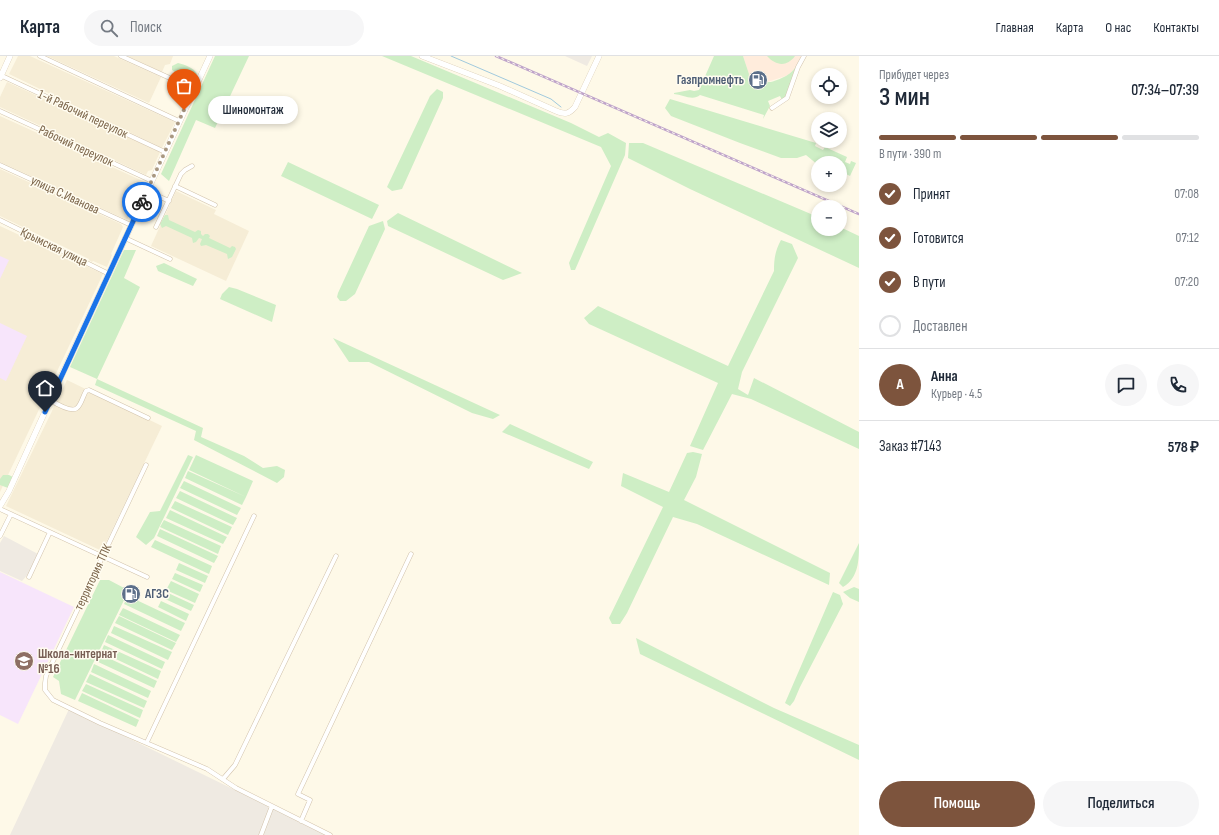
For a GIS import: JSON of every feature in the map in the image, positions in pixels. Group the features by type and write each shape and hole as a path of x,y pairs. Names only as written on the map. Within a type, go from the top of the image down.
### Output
{"main road":[{"path":"0,76 10,56"},
{"path":"0,506 9,491 210,56"},
{"path":"422,56 500,86 562,114 575,111 578,101 600,56"}],"street":[{"path":"40,56 180,121"},
{"path":"121,56 194,89"},
{"path":"772,108 787,98 798,67 804,56"},
{"name":"1-й Рабочий переулок","path":"0,76 165,152"},
{"name":"Рабочий переулок","path":"0,112 152,181"},
{"name":"улица С.Иванова","path":"0,165 131,225"},
{"path":"156,227 181,174 192,166"},
{"path":"176,186 215,205"},
{"path":"147,191 169,200"},
{"name":"Крымская улица","path":"0,220 108,274"},
{"path":"125,238 170,259"},
{"path":"50,400 68,409 74,410 78,408 86,391 89,390 148,418"},
{"name":"территория ТПК","path":"146,465 46,676 45,690 53,700 100,723 147,742"},
{"path":"0,509 147,578"},
{"path":"0,536 11,514"},
{"path":"254,516 147,742 195,764 236,788 330,835"},
{"path":"29,577 50,532"},
{"path":"301,821 310,800 298,794 411,554"},
{"path":"223,779 235,765 336,556"},
{"path":"261,835 272,806"}],"shaded area":[{"path":"18,56 30,56 175,122 162,148 9,74"},
{"path":"47,56 114,56 161,77 149,103"},
{"path":"127,56 173,56 170,64 165,65 162,72"},
{"path":"565,56 592,56 587,66"},
{"path":"743,56 802,56 793,72 789,75 767,82 761,87 747,81 749,74"},
{"path":"7,82 160,152 152,170 148,171 146,175 0,107 0,97"},
{"path":"0,116 145,182 127,220 0,162"},
{"path":"0,169 121,224 123,227 107,267 93,261 92,262 89,259 0,216"},
{"path":"176,191 216,210 214,214 249,231 226,281 151,246"},
{"path":"0,226 103,274 0,492"},
{"path":"0,256 9,260 0,279"},
{"path":"0,323 27,336 6,381 0,378"},
{"path":"67,380 162,426 102,551 6,506"},
{"path":"4,536 38,554 30,572 22,581 0,571 0,543"},
{"name":"Школа-интернат №16","path":"0,572 74,607 18,724 0,715"},
{"path":"69,709 327,835 10,835"}],"green space":[{"path":"215,56 249,56 215,128 196,120 169,181 161,174"},
{"path":"382,56 411,56 571,123 599,137 608,133 626,143 625,155 575,270 571,270 569,263 611,166 601,147"},
{"path":"714,56 743,56 749,74 748,81 761,87 764,81 774,81 790,73 795,68 802,56 786,96 782,100 780,96 768,101 770,106 763,119 764,115 700,95 691,98 674,94 690,90 699,90"},
{"path":"767,56 795,56 789,62 781,64 774,62"},
{"path":"178,63 191,68 197,74 191,85 183,83 187,77 184,74 180,75 172,70 172,66"},
{"path":"437,89 443,92 443,98 402,189 392,191 387,187 430,96"},
{"path":"670,99 811,141 811,148 819,148 823,150 824,148 827,148 845,156 811,156 811,159 806,155 797,158 781,158 671,116 665,108"},
{"path":"629,143 643,143 811,214 811,236 847,236 847,230 859,236 859,268 690,189 628,158"},
{"path":"851,161 856,163 850,176 847,174 847,163 850,164"},
{"path":"288,162 379,205 372,219 281,176"},
{"path":"398,213 522,273 503,280 388,226 387,221"},
{"path":"165,215 168,215 169,220 195,232 198,230 201,231 203,236 208,234 210,236 209,238 230,248 232,246 235,247 236,249 232,257 228,259 227,254 206,245 201,246 200,244 202,239 199,238 193,243 192,238 166,226 162,228 160,224"},
{"path":"383,221 385,229 355,294 346,301 340,301 337,297 338,293 369,226"},
{"path":"781,240 792,244 798,258 742,372 738,389 748,395 754,378 859,432 859,449 751,399 732,394 703,450 690,446 718,383 589,324 584,318 598,306 728,366 774,271 775,255"},
{"path":"124,250 136,250 124,278 140,287 97,379 70,367"},
{"path":"164,263 197,279 193,286 158,271 156,266"},
{"path":"229,287 276,305 272,322 220,299 222,294"},
{"path":"333,338 500,415 493,419 472,413 369,362 349,362"},
{"path":"97,379 203,428 201,437 244,456 263,468 277,466 285,470 284,477 277,483 194,440 196,431 95,385"},
{"path":"510,424 593,462 589,469 502,432"},
{"path":"693,452 702,454 696,477 684,500 830,573 829,585 697,524 673,517 627,613 620,624 612,624 609,618 663,507 621,486 623,473 669,492 687,453"},
{"path":"188,455 193,457 154,538 146,545 136,537 150,512 160,511"},
{"path":"196,455 253,481 246,497 189,470"},
{"path":"188,471 246,497 242,505 185,478"},
{"path":"3,475 13,477 8,488 0,485 0,479"},
{"path":"184,481 241,508 237,515 180,488"},
{"path":"180,491 237,518 233,525 176,498"},
{"path":"175,501 232,527 228,535 171,508"},
{"path":"170,510 227,537 223,544 166,518"},
{"path":"164,520 221,546 218,554 160,527"},
{"path":"160,529 218,556 214,563 157,536"},
{"path":"155,540 212,566 209,574 151,547"},
{"path":"859,543 857,568 852,579 843,587 839,583"},
{"path":"179,563 208,576 205,583 176,570"},
{"path":"175,573 203,585 200,592 172,579"},
{"path":"100,580 109,580 126,589 126,596 75,700 61,694 59,681 53,677"},
{"path":"171,581 199,594 195,603 166,590"},
{"path":"854,587 859,589 859,602 850,598 843,592"},
{"path":"166,592 194,605 191,611 163,598"},
{"path":"833,592 840,595 843,604 794,701 790,706 785,703"},
{"path":"128,596 185,623 181,631 124,604"},
{"path":"161,601 189,614 186,621 158,607"},
{"path":"123,608 180,635 176,642 119,615"},
{"path":"119,616 176,643 172,650 115,623"},
{"path":"114,626 172,652 168,660 111,633"},
{"path":"108,635 165,662 162,669 105,642"},
{"path":"636,638 774,708 859,745 859,760 640,654"},
{"path":"104,645 161,671 158,679 101,652"},
{"path":"100,654 157,681 154,688 96,661"},
{"path":"94,664 151,691 148,698 91,672"},
{"path":"90,674 147,701 144,708 86,682"},
{"path":"86,684 143,710 140,718 82,691"},
{"path":"82,693 139,720 136,727 78,701"}],"waterway":[{"path":"451,56 551,99 561,107"}],"railway":[{"path":"496,56 859,214"}],"way so far":[{"path":"142,202 184,110"}],"place":[{"name":"Газпромнефть","path":"758,80"},
{"name":"Шиномонтаж","path":"184,110"},
{"name":"АГЗС","path":"131,594"},
{"name":"Школа-интернат №16","path":"24,661"}],"route":[{"path":"45,412 142,202"}]}
